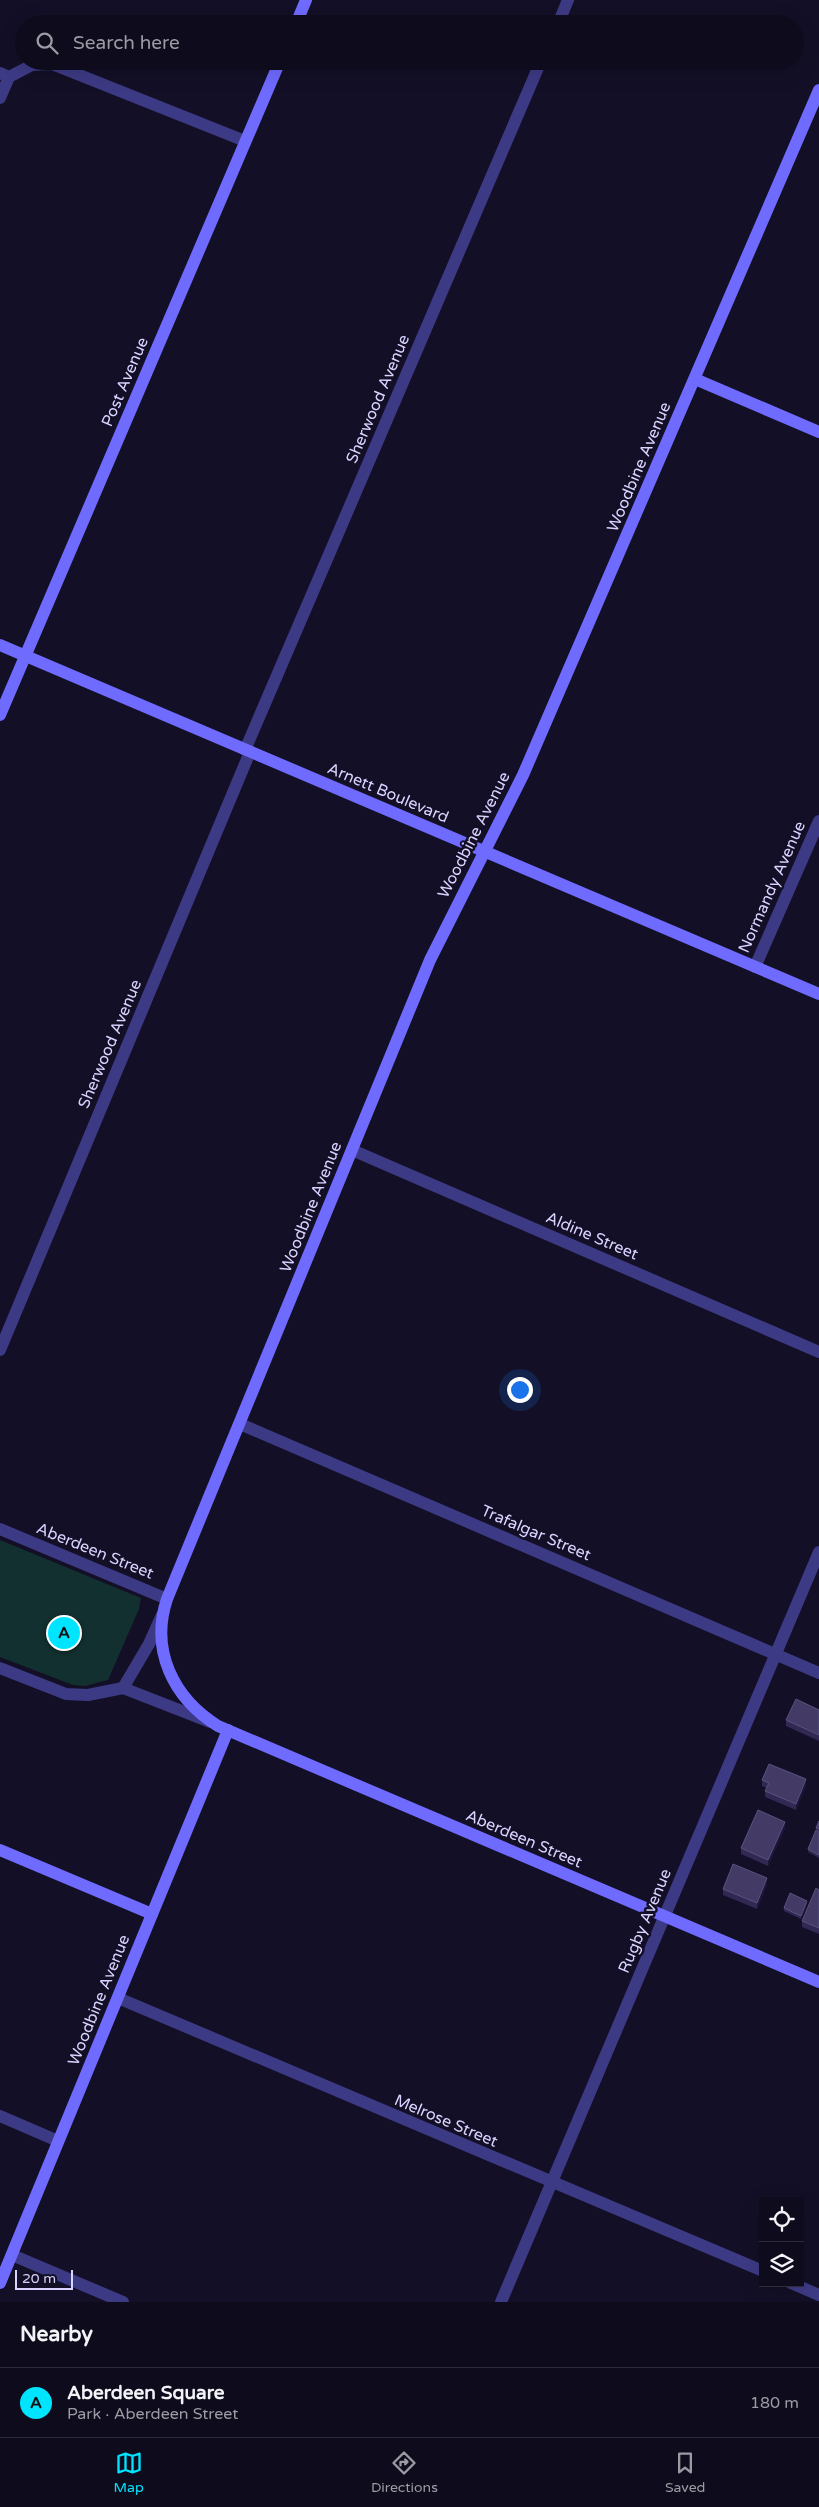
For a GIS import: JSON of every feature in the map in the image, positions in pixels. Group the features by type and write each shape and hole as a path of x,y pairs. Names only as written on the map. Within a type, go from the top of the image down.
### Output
{"street":[{"path":"300,15 306,0"},
{"path":"562,15 568,0"},
{"path":"0,98 4,75 18,70"},
{"path":"67,70 245,142"},
{"name":"Post Avenue","path":"0,715 276,70"},
{"name":"Sherwood Avenue","path":"0,1350 247,751 537,70"},
{"name":"Woodbine Avenue","path":"166,1604 430,960 523,775 819,90"},
{"path":"695,379 819,432"},
{"name":"Arnett Boulevard","path":"0,645 819,994"},
{"name":"Normandy Avenue","path":"755,967 819,821"},
{"name":"Aldine Street","path":"352,1150 819,1352"},
{"name":"Trafalgar Street","path":"240,1424 819,1673"},
{"name":"Aberdeen Street","path":"0,1529 166,1604 161,1641 170,1674 189,1704 223,1728"},
{"name":"Rugby Avenue","path":"501,2302 819,1552"},
{"path":"0,1668 66,1694 88,1695 123,1688 149,1644 166,1604"},
{"name":"Aberdeen Street","path":"123,1688 223,1728 819,1982"},
{"name":"Woodbine Avenue","path":"0,2283 152,1914 223,1728"},
{"path":"0,1850 152,1914"},
{"name":"Melrose Street","path":"118,1998 759,2270"},
{"path":"0,2116 58,2141"},
{"path":"12,2255 123,2302"},
{"path":"800,2287 819,2295"}],"green space":[{"path":"0,1540 141,1598 139,1609 108,1680 85,1686 73,1685 0,1657"}],"building":[{"path":"796,1699 819,1710 819,1735 786,1720"},
{"path":"769,1764 806,1779 796,1804 765,1791 769,1783 762,1780"},
{"path":"758,1810 785,1822 768,1860 741,1848"},
{"path":"816,1830 819,1832 819,1855 808,1849"},
{"path":"733,1864 767,1878 757,1903 723,1889"},
{"path":"816,1888 819,1890 819,1928 802,1921"},
{"path":"790,1893 807,1901 801,1916 784,1908"}],"place":[{"name":"Aberdeen Square","path":"64,1633"}]}
